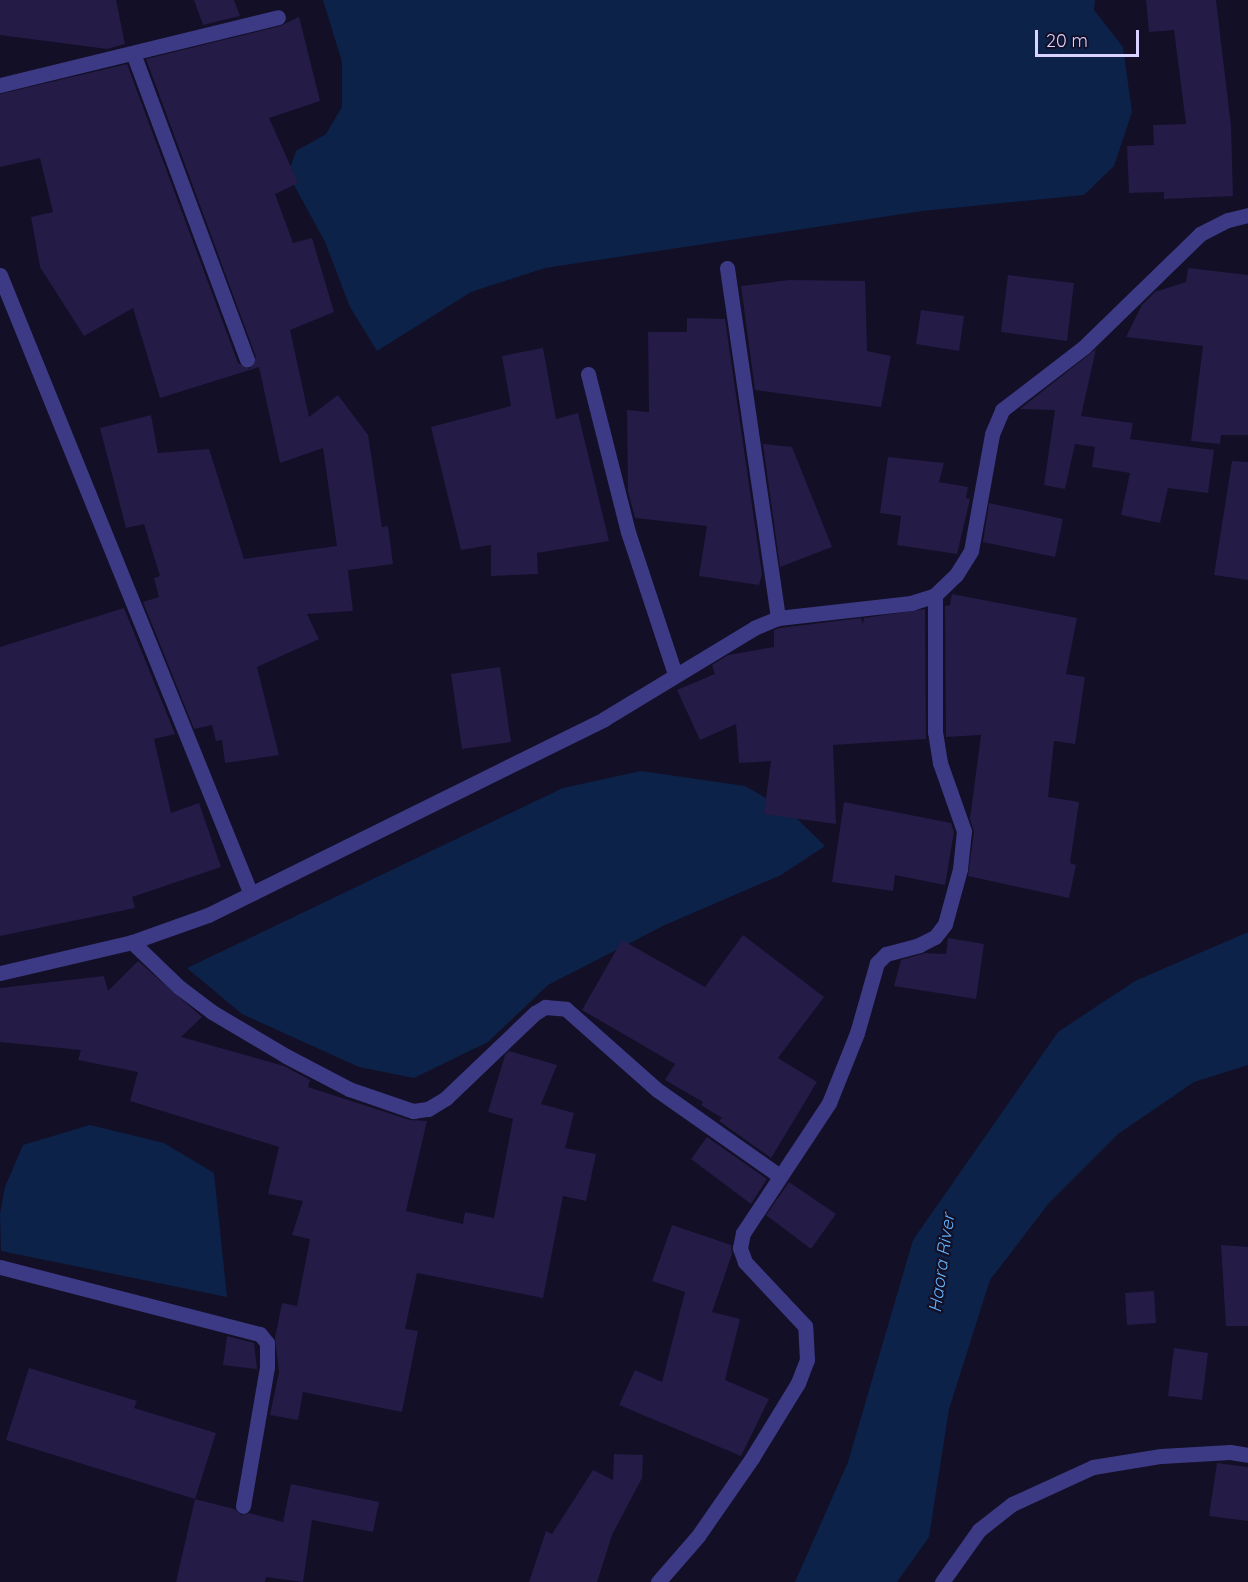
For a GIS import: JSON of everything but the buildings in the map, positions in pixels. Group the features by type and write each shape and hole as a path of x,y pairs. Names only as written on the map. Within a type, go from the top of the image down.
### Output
{"street":[{"path":"0,86 278,16"},
{"path":"133,53 247,360"},
{"path":"0,973 132,942 208,915 250,892 538,754 604,719 735,638 778,618 911,603 935,595 956,575 971,551 992,434 1002,410 1084,347 1200,234 1228,220 1248,215"},
{"path":"727,268 778,618"},
{"path":"0,275 250,892"},
{"path":"588,374 628,532 675,674"},
{"path":"658,1582 698,1536 752,1458 798,1383 807,1360 805,1326 745,1262 740,1248 743,1233 830,1103 844,1072 877,963 886,954 919,945 935,937 945,924 960,869 964,831 940,763 935,732 935,595"},
{"path":"132,942 204,1005 286,1056 349,1089 413,1111 428,1109 446,1098 535,1013 546,1007 566,1009 656,1089 780,1176"},
{"path":"0,1267 260,1334 267,1343 267,1366 243,1506"},
{"path":"942,1582 979,1530 1011,1504 1093,1467 1161,1456 1230,1452 1248,1455"}],"water":[{"path":"323,0 1095,0 1094,10 1123,47 1132,112 1114,166 1084,195 922,211 545,268 471,292 377,351 350,307 325,242 288,174 296,151 326,134 342,107 342,62"},
{"path":"641,771 745,786 789,811 825,846 781,875 665,925 548,985 488,1042 414,1078 359,1067 242,1014 187,968 563,788"},
{"name":"Haora River","path":"1248,932 1248,1065 1194,1082 1118,1134 1049,1203 990,1280 949,1409 929,1537 897,1582 795,1582 848,1462 913,1240 1058,1032 1135,981"},
{"path":"90,1125 164,1143 214,1173 227,1297 1,1251 0,1213 5,1187 23,1145"}]}
